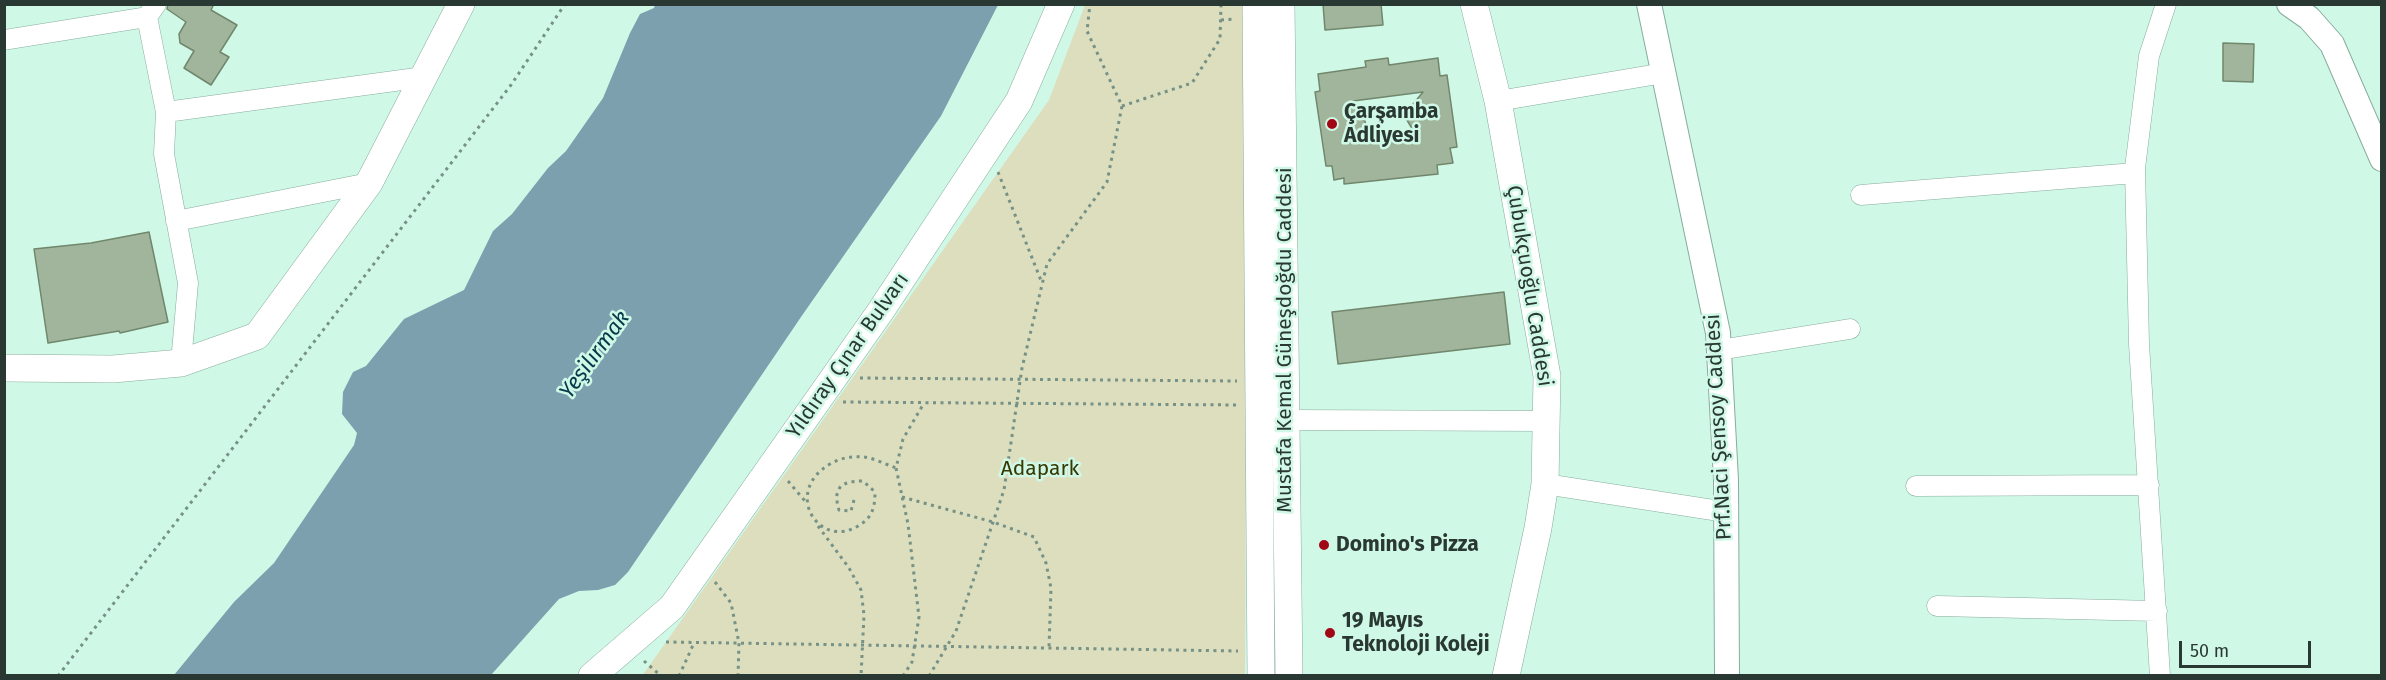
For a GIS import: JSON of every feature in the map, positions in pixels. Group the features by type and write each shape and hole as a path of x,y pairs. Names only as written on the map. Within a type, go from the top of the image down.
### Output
{"main road":[{"path":"4,368 113,369 181,363 257,336 369,183 461,4"},
{"name":"Yıldıray Çınar Bulvarı","path":"592,675 672,607 834,378 1019,101 1061,4"},
{"name":"Mustafa Kemal Güneşdoğdu Caddesi","path":"1256,4 1261,664"},
{"name":"Mustafa Kemal Güneşdoğdu Caddesi","path":"1281,4 1289,675"},
{"name":"Çubukçuoğlu Caddesi","path":"1474,4 1498,101 1547,376 1545,484 1538,528 1506,675"}],"street":[{"name":"Prf.Naci Şensoy Caddesi","path":"1649,4 1718,333 1726,512 1727,675"},
{"path":"2166,4 2149,56 2135,173 2139,344 2160,675 2167,675"},
{"path":"2289,4 2309,18 2332,44 2382,159"},
{"path":"4,40 151,11 166,112 164,154 188,283 181,363"},
{"path":"1498,101 1664,74"},
{"path":"166,112 424,77"},
{"path":"1861,195 2135,173"},
{"path":"176,221 369,183"},
{"path":"1719,350 1850,329"},
{"path":"1287,420 1547,421"},
{"path":"1545,484 1726,512"},
{"path":"1916,486 2148,484"},
{"path":"1937,606 2157,611"}],"path":[{"path":"58,675 511,85 565,4"},
{"path":"929,675 956,631 1004,490 1020,379 1047,264 1107,182 1122,106 1087,31 1090,4"},
{"path":"1122,106 1192,83 1220,39 1221,4"},
{"path":"989,148 1042,283"},
{"path":"834,378 1020,379 1259,393"},
{"path":"817,402 1017,403 1259,393"},
{"path":"903,675 912,662 919,617 908,524 896,468 903,439 924,403"},
{"path":"807,502 808,489 818,471 842,457 868,458 896,468"},
{"path":"773,464 807,502 817,524 849,568 861,590 864,615 861,675"},
{"path":"817,524 830,531 854,529 868,520 874,507 874,492 863,481 848,481 839,488 836,499 839,510 851,511 854,500"},
{"path":"902,498 993,522 1034,537 1046,563 1051,588 1048,648"},
{"path":"702,565 731,603 739,643 738,675"},
{"path":"631,642 1048,648 1261,664"},
{"path":"679,675 694,643"}],"green space":[{"name":"Adapark","path":"1085,5 1248,5 1245,675 642,676 1049,100"}],"water":[{"name":"Yeşilırmak","path":"655,5 998,5 941,116 628,572 615,585 598,590 579,591 559,599 491,675 174,675 234,602 274,563 354,445 357,433 342,414 343,392 353,372 366,366 404,319 464,290 493,231 512,214 548,168 566,151 603,98 640,14 654,8"}],"building":[{"path":"168,4 214,4 211,10 237,25 220,52 229,57 211,85 184,68 194,51 180,43 179,34 186,22 167,9"},
{"path":"1323,4 1381,4 1383,25 1325,30"},
{"path":"2223,43 2254,44 2253,82 2223,81"},
{"path":"1388,58 1389,65 1438,58 1440,76 1447,75 1457,147 1450,148 1453,163 1437,165 1438,174 1344,184 1344,178 1334,180 1332,166 1326,166 1315,92 1320,91 1318,74 1366,67 1365,61","holes":["1423,92 1404,115 1417,137 1368,143 1365,121 1353,101"]},
{"path":"149,232 168,322 120,333 119,331 48,343 34,249 91,243"},
{"path":"1504,292 1510,344 1338,364 1332,312"}],"place":[{"name":"Çarşamba Adliyesi","path":"1332,124"},
{"name":"Domino's Pizza","path":"1324,545"},
{"name":"19 Mayıs Teknoloji Koleji","path":"1330,633"}]}
